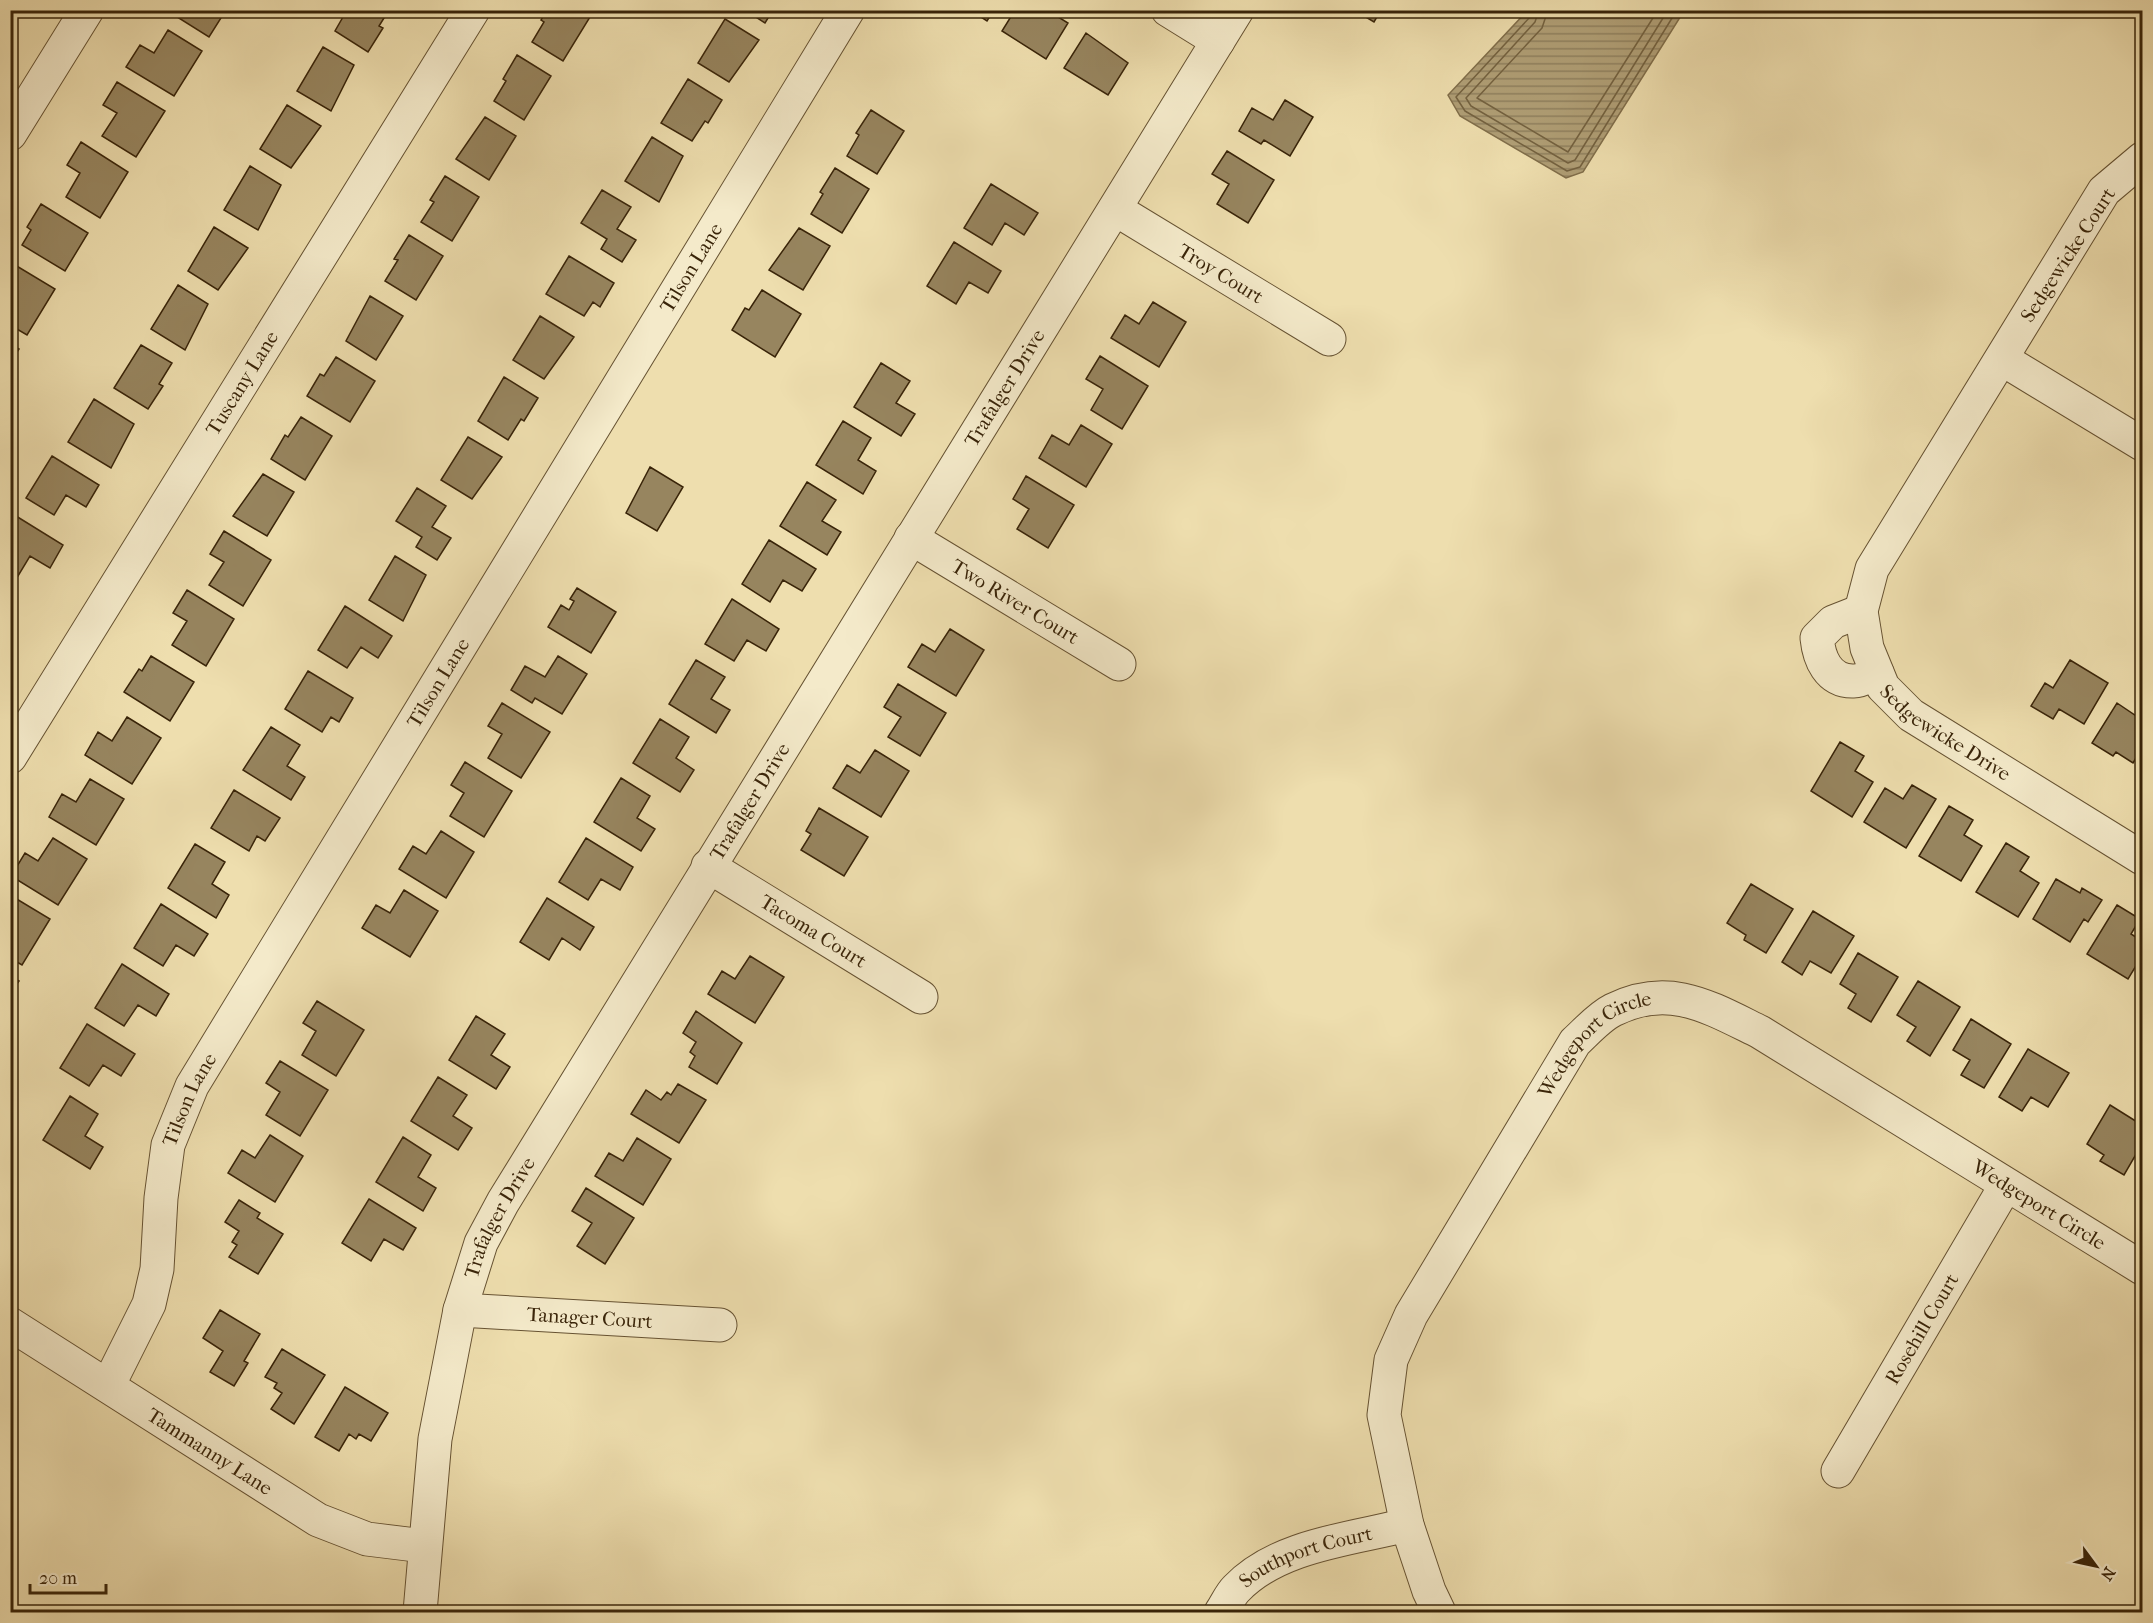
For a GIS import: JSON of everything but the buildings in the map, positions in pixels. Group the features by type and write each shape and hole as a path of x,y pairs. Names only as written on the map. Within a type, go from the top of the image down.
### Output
{"street":[{"path":"10,134 87,10"},
{"name":"Tuscany Lane","path":"10,757 472,10"},
{"name":"Tilson Lane","path":"109,1384 143,1318 153,1288 168,1145 192,1086 848,10"},
{"path":"1168,10 1218,41"},
{"name":"Trafalger Drive","path":"420,1612 435,1439 460,1310 481,1244 503,1202 708,866 1237,10"},
{"name":"Sedgewicke Court","path":"2002,359 2104,191 2142,159"},
{"name":"Troy Court","path":"1115,209 1329,339"},
{"path":"2002,359 2142,444"},
{"name":"Sedgewicke Drive","path":"2002,359 1872,569 1861,611 1867,648 1883,687 1911,715 2142,858"},
{"name":"Two River Court","path":"911,538 1119,664"},
{"path":"1861,611 1833,622 1817,638 1820,659 1832,675 1853,681 1877,673"},
{"name":"Tacoma Court","path":"708,866 921,997"},
{"name":"Wedgeport Circle","path":"1439,1612 1429,1592 1407,1525 1384,1415 1391,1360 1411,1315 1575,1042 1611,1011 1646,998 1682,998 1718,1011 1760,1032 2142,1268"},
{"name":"Rosehill Court","path":"1838,1471 2006,1185"},
{"name":"Tanager Court","path":"460,1310 720,1325"},
{"name":"Tammanny Lane","path":"10,1324 109,1384 318,1520 367,1539 424,1546"},
{"name":"Southport Court","path":"1221,1612 1235,1590 1263,1568 1291,1554 1407,1525"}],"water":[{"path":"1528,10 1684,11 1583,172 1566,178 1460,116 1448,95"}]}
